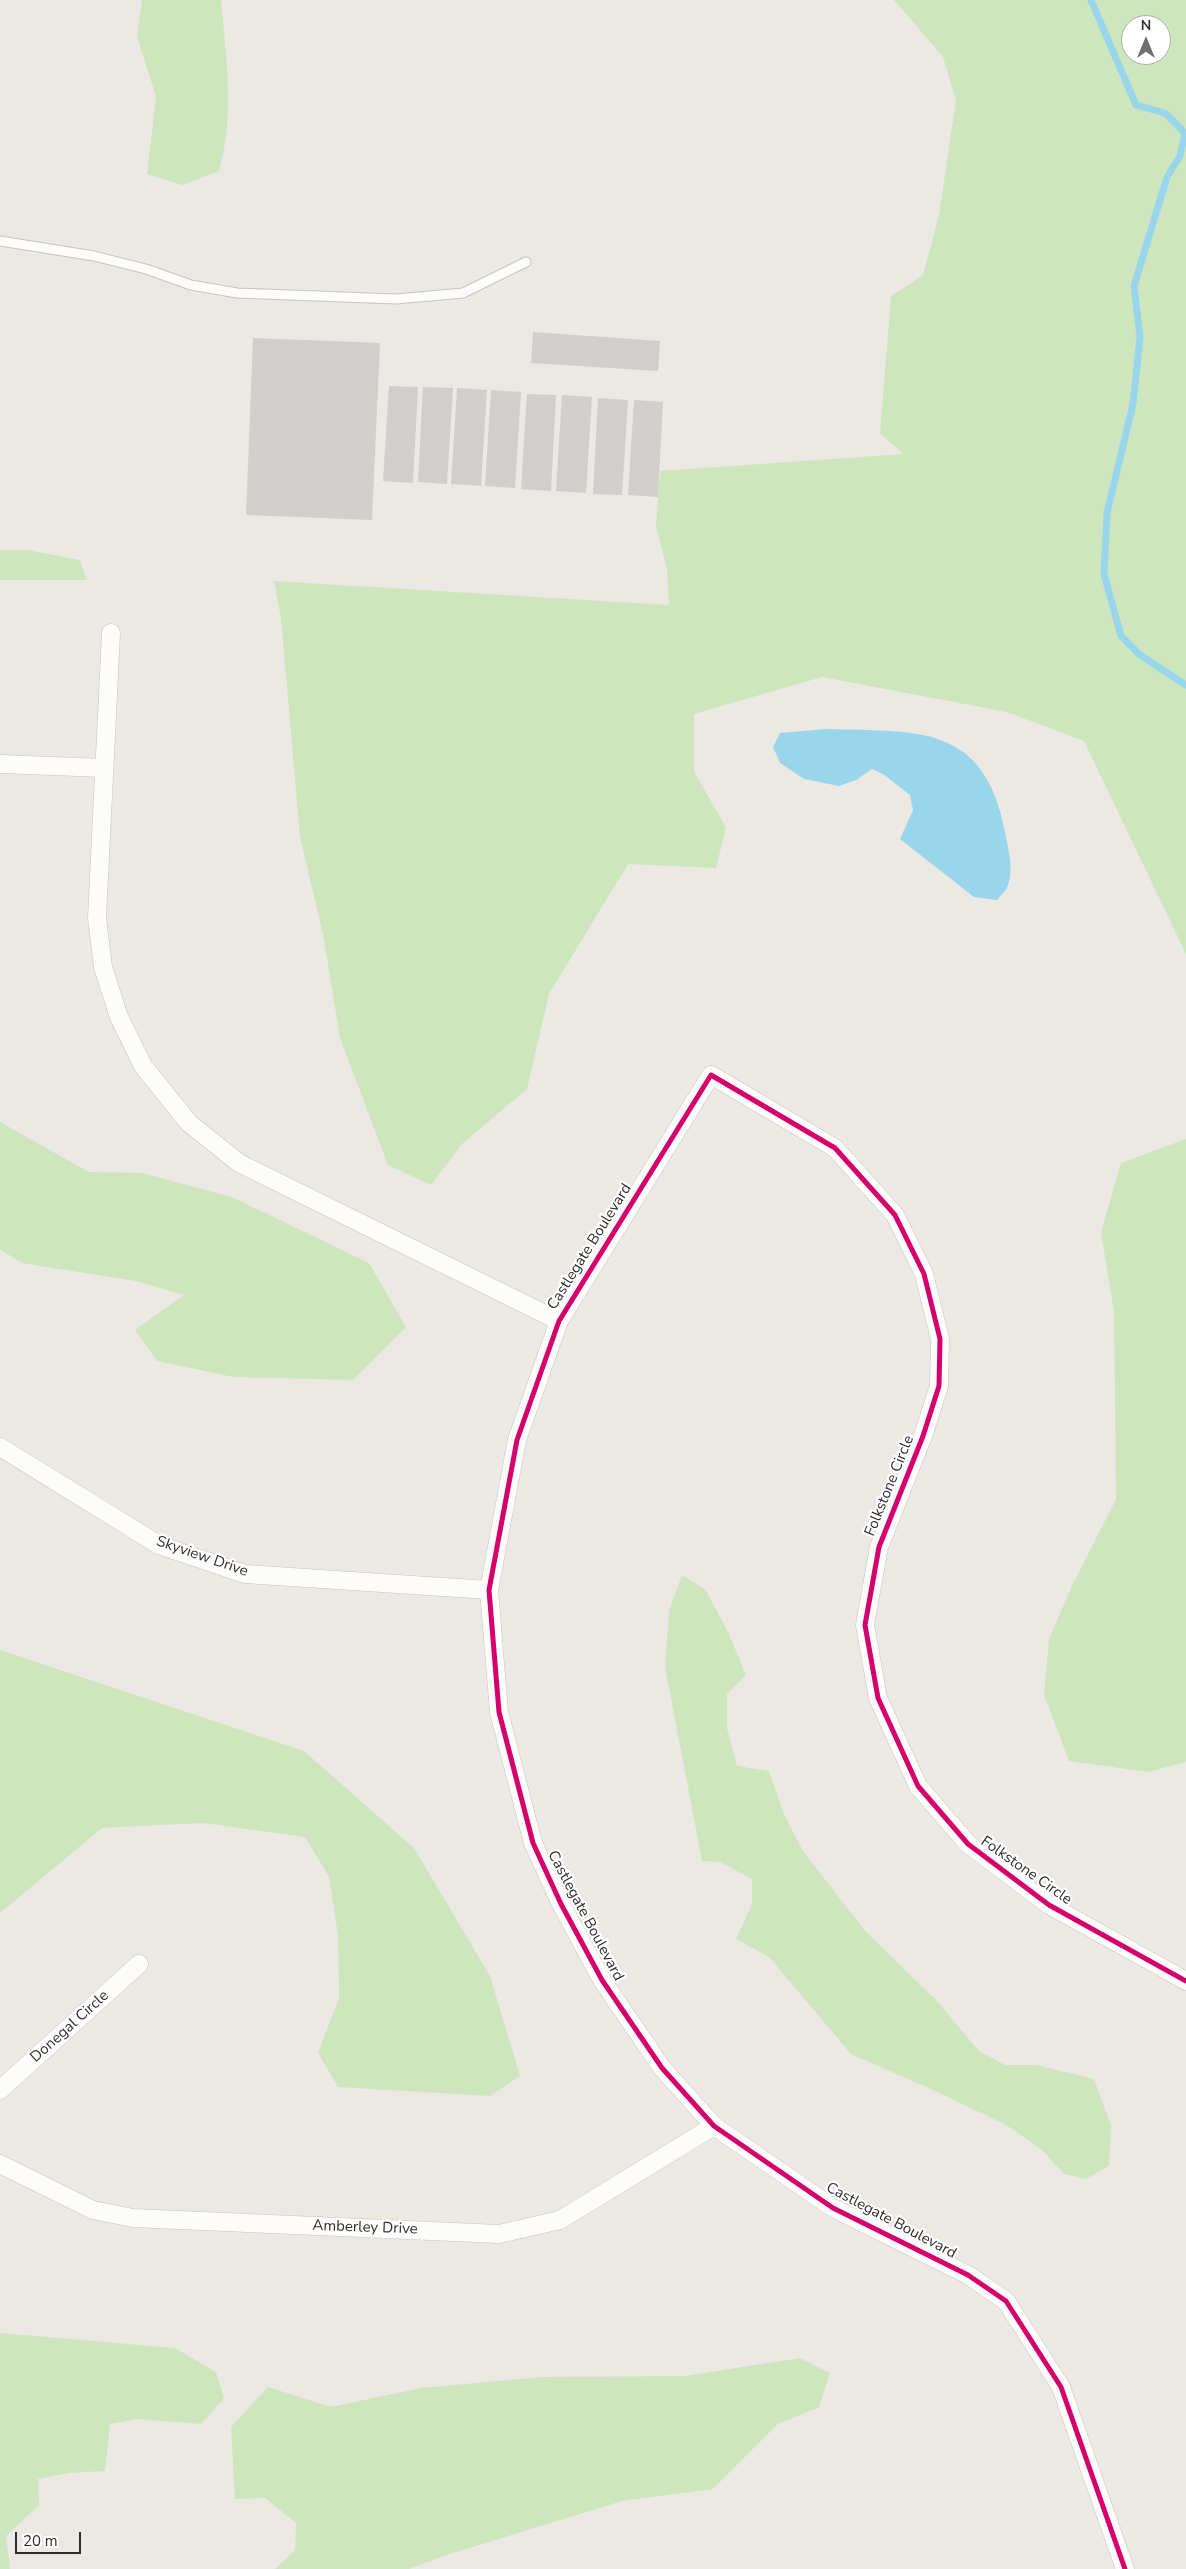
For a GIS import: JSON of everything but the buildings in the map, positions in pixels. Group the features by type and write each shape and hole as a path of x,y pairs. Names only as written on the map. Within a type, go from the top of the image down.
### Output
{"street":[{"path":"111,633 97,918 103,967 119,1017 143,1066 188,1123 239,1163 559,1322"},
{"path":"0,764 104,768"},
{"name":"Castlegate Boulevard","path":"711,1075 559,1322 517,1440 489,1590 499,1712 533,1843 561,1904 602,1980 662,2068 714,2126 833,2208 968,2275 1006,2301 1061,2387 1125,2569"},
{"name":"Folkstone Circle","path":"711,1075 835,1148 895,1215 924,1274 940,1339 939,1386 923,1436 879,1547 865,1625 878,1698 918,1786 968,1844 1049,1905 1186,1981"},
{"name":"Skyview Drive","path":"0,1447 159,1545 245,1574 489,1590"},
{"name":"Donegal Circle","path":"0,2090 139,1964"},
{"name":"Amberley Drive","path":"0,2164 93,2210 134,2218 499,2234 560,2220 714,2126"}],"lane":[{"path":"0,241 94,256 191,285 237,293 396,299 463,293 526,262"}],"green space":[{"path":"142,0 221,0 228,86 227,129 224,150 219,171 182,185 147,174 156,96 137,37"},
{"path":"894,0 1186,0 1186,954 1084,741 1007,712 822,677 694,714 694,771 726,828 716,868 628,864 549,994 527,1089 462,1144 431,1185 388,1165 340,1038 323,934 300,837 281,618 274,581 669,605 667,569 656,526 660,471 903,454 880,433 891,296 923,275 939,215 956,100 943,57"},
{"path":"0,550 27,550 80,560 87,580 0,580"},
{"path":"0,1122 89,1172 142,1173 232,1197 369,1263 406,1327 353,1380 233,1377 157,1361 135,1330 184,1295 136,1281 21,1263 0,1249"},
{"path":"1186,1139 1186,1762 1148,1772 1069,1761 1044,1695 1049,1639 1071,1588 1116,1499 1114,1312 1101,1232 1121,1163"},
{"path":"682,1575 705,1589 728,1632 746,1675 727,1694 727,1728 737,1766 769,1771 784,1814 803,1851 866,1932 937,2001 979,2051 1005,2065 1036,2065 1094,2079 1111,2126 1109,2166 1086,2179 1064,2174 1041,2149 1006,2125 851,2054 769,1957 736,1939 752,1904 752,1879 720,1862 702,1861 665,1667 669,1611"},
{"path":"0,1650 304,1751 414,1848 490,1976 520,2076 490,2096 338,2087 318,2053 339,1998 338,1935 329,1877 305,1837 203,1823 102,1828 0,1913"},
{"path":"0,2333 175,2348 216,2372 224,2398 201,2424 137,2419 110,2424 105,2471 69,2473 38,2479 39,2505 6,2536 10,2569 0,2569"},
{"path":"800,2358 830,2373 819,2407 778,2424 713,2489 622,2501 440,2557 409,2569 275,2569 295,2550 296,2523 265,2498 235,2499 231,2427 268,2387 331,2407 421,2388 542,2377 685,2376"}],"water":[{"path":"826,729 889,731 917,734 942,740 963,752 981,770 995,796 1010,858 1010,879 1006,889 997,900 974,897 900,839 913,810 910,795 883,774 872,769 856,780 839,786 804,779 780,763 773,747 780,733"}],"waterway":[{"path":"1091,0 1136,105 1165,113 1185,133 1180,156 1167,177 1134,286 1140,337 1133,404 1107,513 1104,574 1121,636 1140,655 1186,685"}],"cycle path":[{"path":"1125,2569 1061,2387 1006,2301 968,2275 833,2208 714,2126 662,2068 602,1980 561,1904 533,1843 499,1712 489,1590 517,1440 559,1321 711,1075 835,1148 895,1215 924,1274 940,1339 939,1386 923,1436 879,1547 865,1625 878,1698 918,1786 968,1844 1049,1905 1186,1981"}]}
